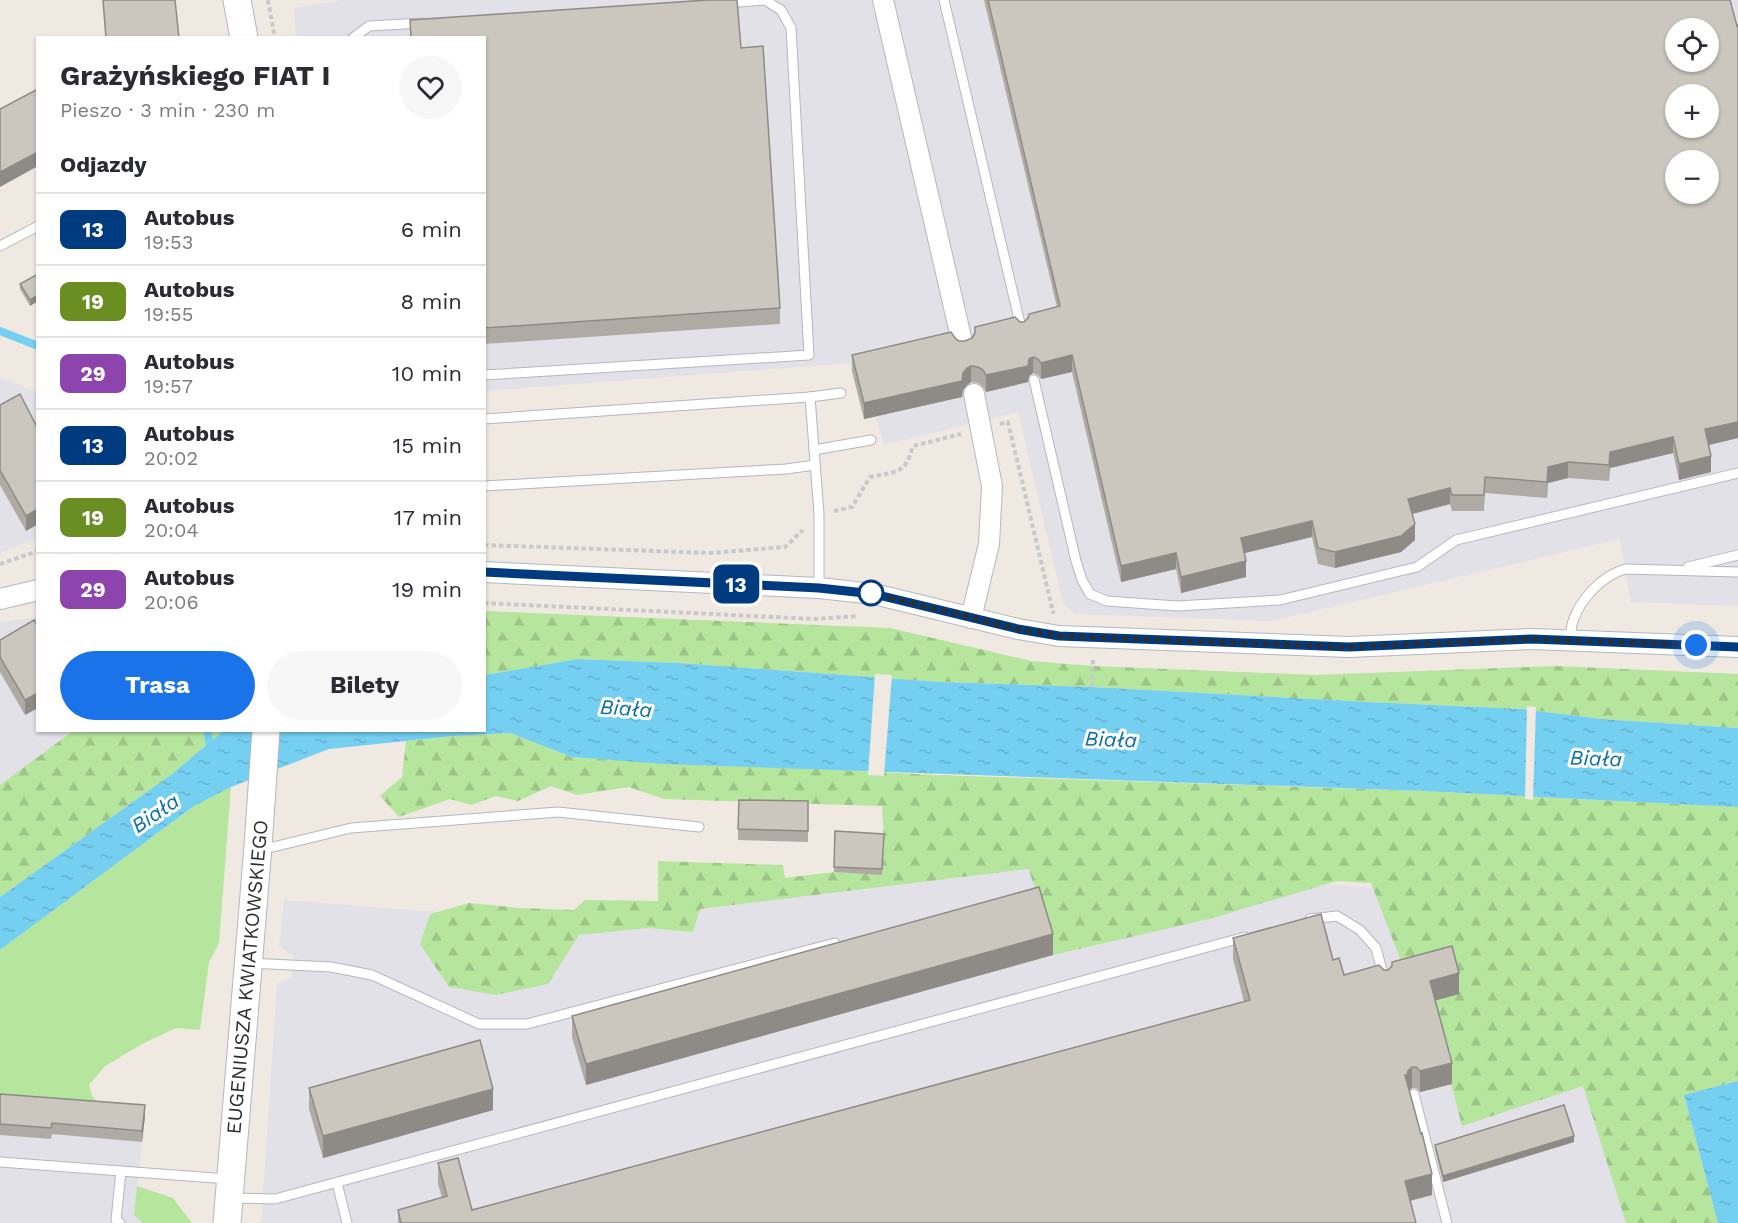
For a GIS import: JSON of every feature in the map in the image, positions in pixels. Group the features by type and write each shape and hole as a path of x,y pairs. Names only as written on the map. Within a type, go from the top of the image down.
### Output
{"street":[{"path":"237,0 244,36"},
{"path":"883,0 963,346"},
{"path":"971,618 989,544 992,486 974,394"},
{"path":"486,572 819,588 874,594 1018,629 1059,636 1349,647 1532,639 1738,647"},
{"path":"0,599 36,590"},
{"name":"EUGENIUSZA KWIATKOWSKIEGO","path":"229,1200 266,732"}],"lane":[{"path":"486,375 809,355 791,28 781,10 765,0 719,3"},
{"path":"944,0 1023,332"},
{"path":"356,36 369,26 428,22"},
{"path":"0,246 36,227"},
{"path":"1034,380 1082,580 1090,594 1107,601 1177,606 1280,600 1417,567 1456,540 1738,473"},
{"path":"486,418 810,397 841,393"},
{"path":"810,397 819,514 819,588"},
{"path":"814,450 871,440"},
{"path":"486,486 786,469 815,465"},
{"path":"1675,570 1738,555"},
{"path":"1570,639 1574,620 1584,600 1614,572 1625,569 1738,572"},
{"path":"259,836 273,847 351,828 558,812 699,827"},
{"path":"1304,921 1337,916 1360,930 1377,948 1386,984"},
{"path":"0,1162 121,1171 229,1200 275,1199 1258,933"},
{"path":"248,963 331,967 372,975 479,1024 527,1024 839,942"},
{"path":"1414,1094 1447,1223"},
{"path":"120,1223 116,1220 121,1171"},
{"path":"337,1183 347,1223"}],"path":[{"path":"268,0 275,36"},
{"path":"0,564 36,552"},
{"path":"1092,687 1093,658"}],"shaded area":[{"path":"342,0 1738,0 1738,606 1631,602 1620,539 1272,621 1075,614 1063,603 1018,412 884,445 876,417 864,419 850,363 486,391 486,36 296,36 294,8"},
{"path":"0,377 36,392 36,539 0,553"},
{"path":"36,617 36,732 72,732 0,785 0,622"},
{"path":"1029,869 1339,885 1738,925 1738,1223 261,1223 277,984 292,977 294,957 279,946 284,900 693,932 699,909"},
{"path":"0,1105 145,1116 134,1215 143,1223 0,1223"}],"green space":[{"path":"486,611 890,628 1031,661 1092,666 1317,675 1555,666 1738,674 1738,728 1601,719 1523,709 1092,687 940,682 679,663 578,659 486,675"},
{"path":"72,732 222,732 172,774 0,897 0,785"},
{"path":"510,733 572,757 937,775 1423,791 1738,807 1738,1081 1684,1096 1718,1223 1626,1223 1583,1086 1462,1126 1430,1002 1408,979 1371,883 1337,881 1209,919 1053,955 1029,869 700,909 693,932 648,928 579,935 548,984 496,995 449,987 420,944 430,914 469,903 574,910 585,900 658,901 658,861 783,865 785,878 834,872 882,874 884,839 882,806 664,799 629,787 577,795 551,786 518,801 496,796 471,805 450,799 399,817 380,796 402,777 406,741"},
{"path":"231,787 219,943 209,962 200,1030 176,1028 144,1043 105,1066 89,1085 92,1096 106,1110 0,1105 0,950 194,806"},
{"path":"137,1186 173,1198 192,1223 143,1223 134,1215"}],"water":[{"name":"Biała","path":"578,659 679,663 940,682 1092,687 1523,709 1601,719 1738,728 1738,807 1423,791 664,764 572,757 510,733 453,736 329,749 231,787 194,806 0,950 0,897 172,774 222,732 486,732 486,675"},
{"path":"1738,1081 1738,1223 1718,1223 1684,1095"}],"pier":[{"path":"875,674 892,675 884,776 868,775"},
{"path":"1527,706 1536,707 1533,800 1525,799"}],"building":[{"path":"103,0 175,0 179,36 106,36"},
{"path":"707,0 737,0 741,48 763,46 780,308 486,328 486,36 411,36 410,20"},
{"path":"988,0 1730,0 1738,25 1738,422 1705,429 1711,456 1679,464 1673,437 1610,452 1609,465 1568,462 1548,467 1547,482 1485,477 1484,495 1452,495 1450,488 1408,499 1415,524 1401,536 1335,552 1318,548 1312,521 1241,538 1246,561 1181,577 1176,553 1121,566 1072,355 1041,363 1033,357 1029,359 1028,366 986,375 978,367 971,366 963,373 962,381 864,403 852,355 951,332 959,341 965,341 972,338 975,327 1015,317 1020,322 1024,322 1029,314 1060,306"},
{"path":"36,90 36,153 0,172 0,109"},
{"path":"36,275 36,296 30,300 20,284"},
{"path":"20,394 36,425 36,510 26,516 0,470 0,405"},
{"path":"34,620 36,623 36,694 25,700 0,657 0,640"},
{"path":"739,800 808,801 808,831 738,829"},
{"path":"835,831 884,834 882,869 834,867"},
{"path":"1039,887 1053,934 586,1064 572,1016"},
{"path":"1321,914 1333,960 1339,958 1344,975 1379,965 1384,970 1388,970 1392,962 1452,946 1459,973 1430,981 1452,1063 1420,1071 1412,1067 1405,1075 1432,1174 1405,1181 1416,1223 401,1223 398,1210 447,1196 438,1163 458,1158 472,1210 1250,1000 1233,938"},
{"path":"480,1040 493,1089 323,1136 309,1088"},
{"path":"0,1094 145,1105 142,1131 52,1123 51,1128 0,1124"},
{"path":"1564,1105 1574,1136 1443,1176 1435,1145"}],"waterway":[{"path":"0,331 36,345"},
{"path":"207,732 211,750"}],"bus line":[{"name":"13","path":"486,572 819,588 874,594 1018,629 1059,636 1349,647 1570,639 1738,647"}],"route":[{"path":"871,593 1018,629 1059,636 1349,647 1532,639 1696,645"}]}
